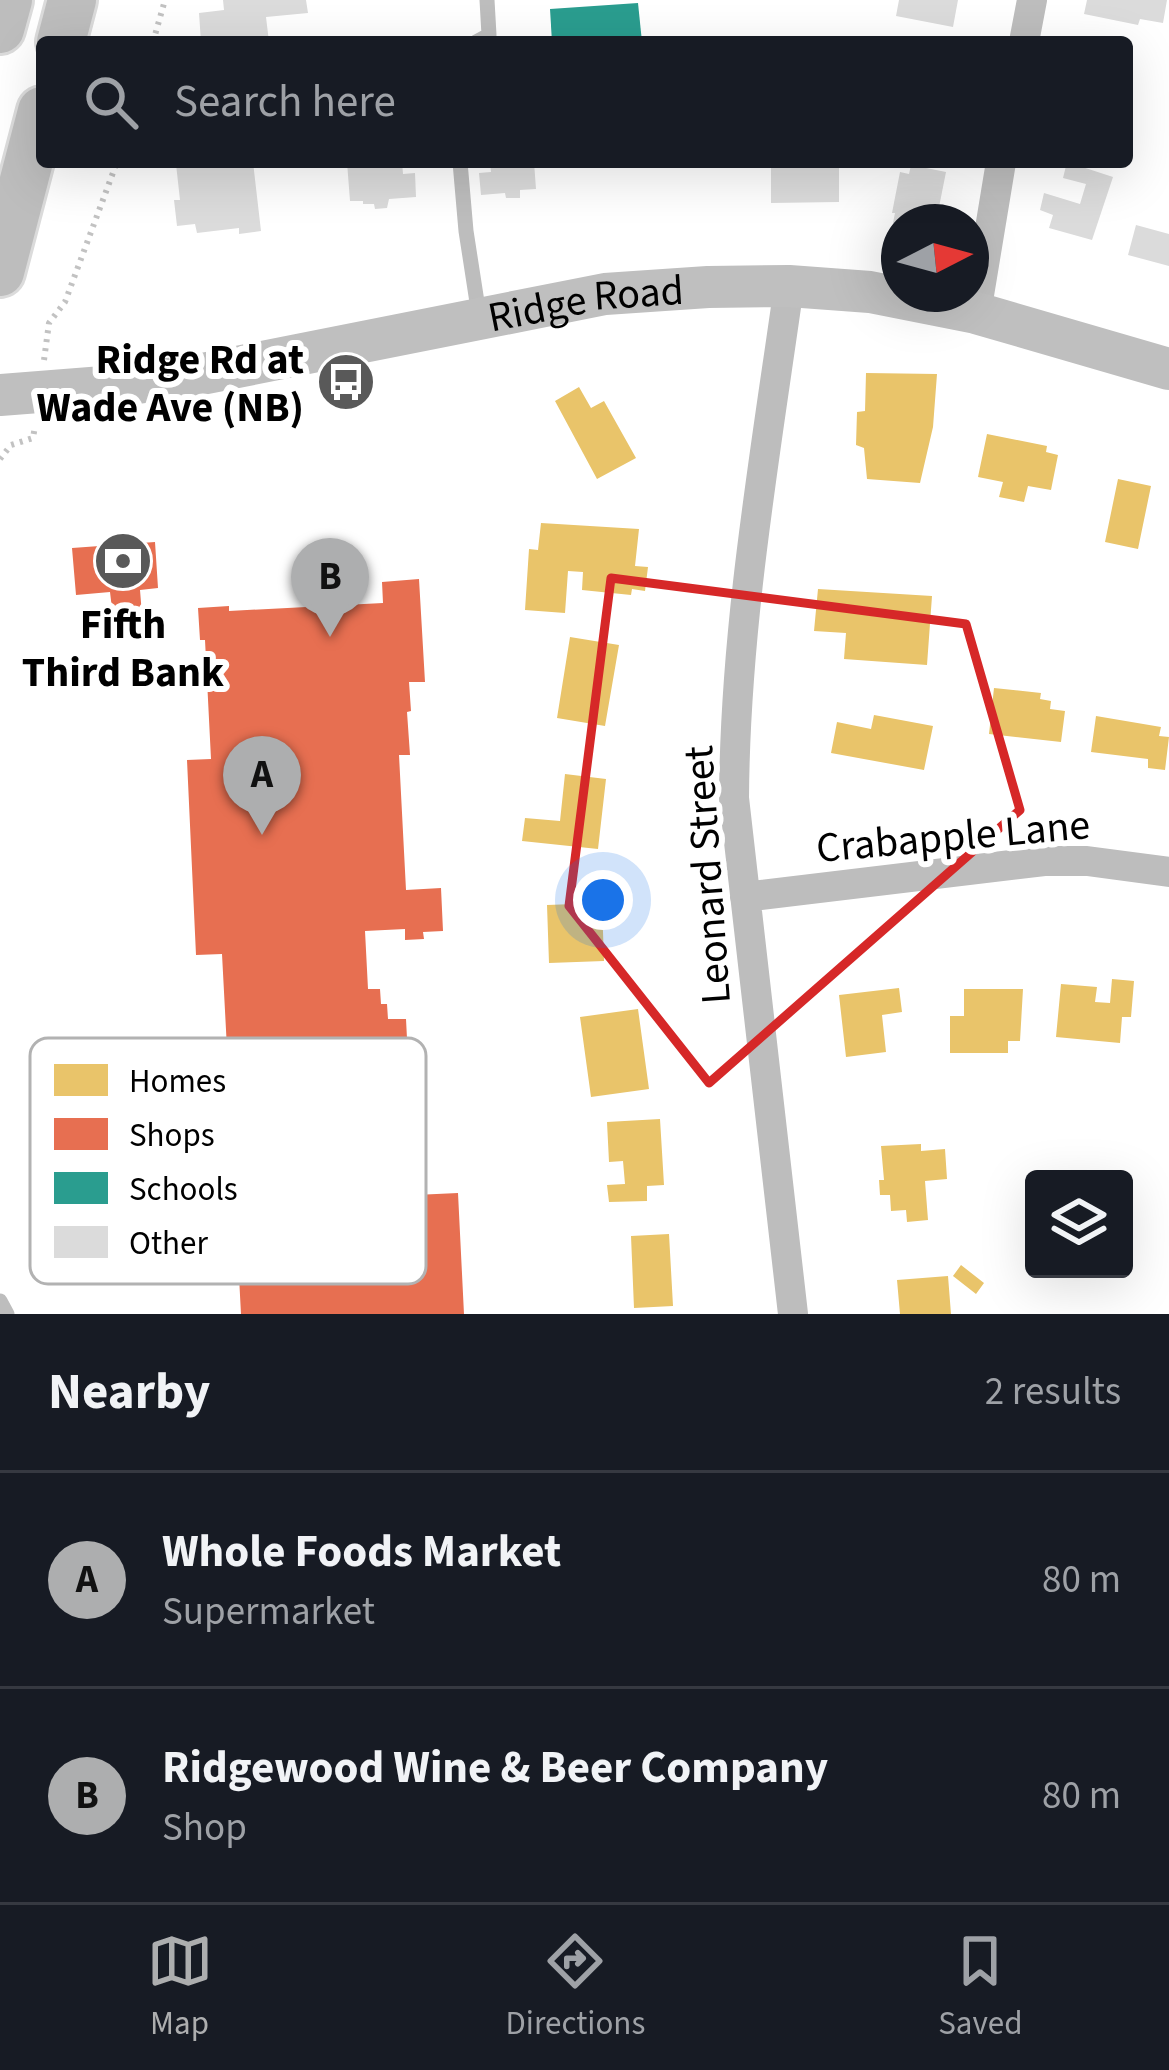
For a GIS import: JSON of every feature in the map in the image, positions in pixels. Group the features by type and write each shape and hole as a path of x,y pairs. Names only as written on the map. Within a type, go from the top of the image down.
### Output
{"main road":[{"path":"0,29 8,0"},
{"path":"63,36 72,0"},
{"path":"0,272 36,134"}],"street":[{"path":"1025,36 1032,0"},
{"path":"976,313 1000,168"},
{"name":"Leonard Street","path":"789,286 758,499 734,746 734,798 793,1314"},
{"name":"Ridge Road","path":"0,395 202,374 614,293 709,287 870,292 976,313 1169,369"},
{"name":"Crabapple Lane","path":"745,897 1044,861 1087,861 1169,872"}],"lane":[{"path":"487,0 487,36"},
{"path":"461,168 480,318"},
{"path":"0,1301 7,1314"}],"path":[{"path":"155,36 165,0"},
{"path":"49,323 65,302 115,168"},
{"path":"0,459 11,446 33,438"}],"highlighted area":[{"path":"611,578 966,624 1020,810 709,1083 569,906"}],"building: Homes":[{"path":"866,373 937,374 933,427 920,483 867,479 864,448 856,445 857,412 865,411"},
{"path":"579,387 591,408 604,401 636,458 597,479 555,401"},
{"path":"987,434 1047,446 1046,452 1058,455 1051,490 1028,486 1024,502 999,497 1003,482 978,477"},
{"path":"1118,479 1151,486 1138,549 1105,542"},
{"path":"541,523 639,529 635,566 648,567 645,591 632,589 631,595 582,590 583,572 568,571 565,613 525,610 529,549 538,550"},
{"path":"818,589 932,596 927,665 844,659 846,633 814,631"},
{"path":"570,637 619,645 605,726 557,718"},
{"path":"994,688 1041,693 1040,699 1051,701 1050,709 1065,711 1061,742 989,734"},
{"path":"874,715 933,726 924,770 831,753 837,722 871,729"},
{"path":"1096,716 1161,727 1159,736 1169,737 1165,770 1148,768 1148,759 1091,752"},
{"path":"565,774 606,779 598,849 522,841 525,818 560,821"},
{"path":"602,903 604,961 549,963 547,905"},
{"path":"1112,979 1134,981 1131,1017 1122,1017 1120,1043 1056,1037 1061,984 1097,987 1095,1002 1110,1003"},
{"path":"899,988 902,1012 882,1015 886,1052 846,1057 839,995"},
{"path":"964,989 1023,989 1020,1041 1008,1041 1008,1053 950,1053 950,1016 964,1016"},
{"path":"638,1009 649,1089 591,1097 580,1017"},
{"path":"660,1119 664,1185 647,1186 647,1201 609,1202 607,1185 625,1184 623,1161 609,1162 607,1122"},
{"path":"921,1144 921,1151 945,1149 947,1179 925,1181 928,1220 907,1222 906,1210 891,1211 890,1195 880,1195 879,1180 884,1180 881,1146"},
{"path":"669,1234 673,1306 634,1308 631,1236"},
{"path":"961,1265 984,1283 976,1294 953,1276"},
{"path":"948,1276 951,1314 900,1314 897,1280"}],"building: Shops":[{"path":"155,542 158,588 140,590 142,615 113,617 110,592 76,595 72,548"},
{"path":"419,579 425,682 409,682 410,755 399,755 406,890 441,888 443,931 423,932 424,939 405,940 405,929 365,931 368,989 380,989 388,1019 406,1019 407,1038 226,1038 222,954 196,955 187,760 211,759 205,640 200,640 198,608 229,606 229,611 383,603 382,582"},
{"path":"458,1193 464,1314 241,1314 239,1284 426,1284 426,1194"}],"building: Schools":[{"path":"638,3 641,36 552,36 550,9"}],"building: Other":[{"path":"223,0 306,0 308,13 266,17 268,36 201,36 199,13 224,10"},
{"path":"899,0 958,0 953,27 896,16"},
{"path":"1087,0 1167,0 1163,23 1140,19 1138,25 1084,14"},
{"path":"176,168 254,168 261,231 239,234 239,228 197,233 195,224 177,226 174,200 180,200"},
{"path":"347,168 402,168 403,174 415,173 416,197 389,199 387,208 375,209 374,204 350,201"},
{"path":"491,168 534,168 536,189 520,190 520,198 506,198 505,193 481,195 479,173 491,172"},
{"path":"771,168 839,168 839,202 771,203"},
{"path":"926,168 946,172 940,204 894,204 900,172"},
{"path":"1066,168 1085,168 1113,177 1092,240 1049,228 1053,215 1040,210 1044,193 1080,204 1086,184 1063,178"},
{"path":"1136,225 1169,234 1169,266 1128,255"}],"place":[{"name":"Ridge Rd at Wade Ave (NB)","path":"346,382"},
{"name":"Fifth Third Bank","path":"123,561"},
{"name":"Ridgewood Wine & Beer Company","path":"330,637"},
{"name":"Whole Foods Market","path":"262,835"}]}
